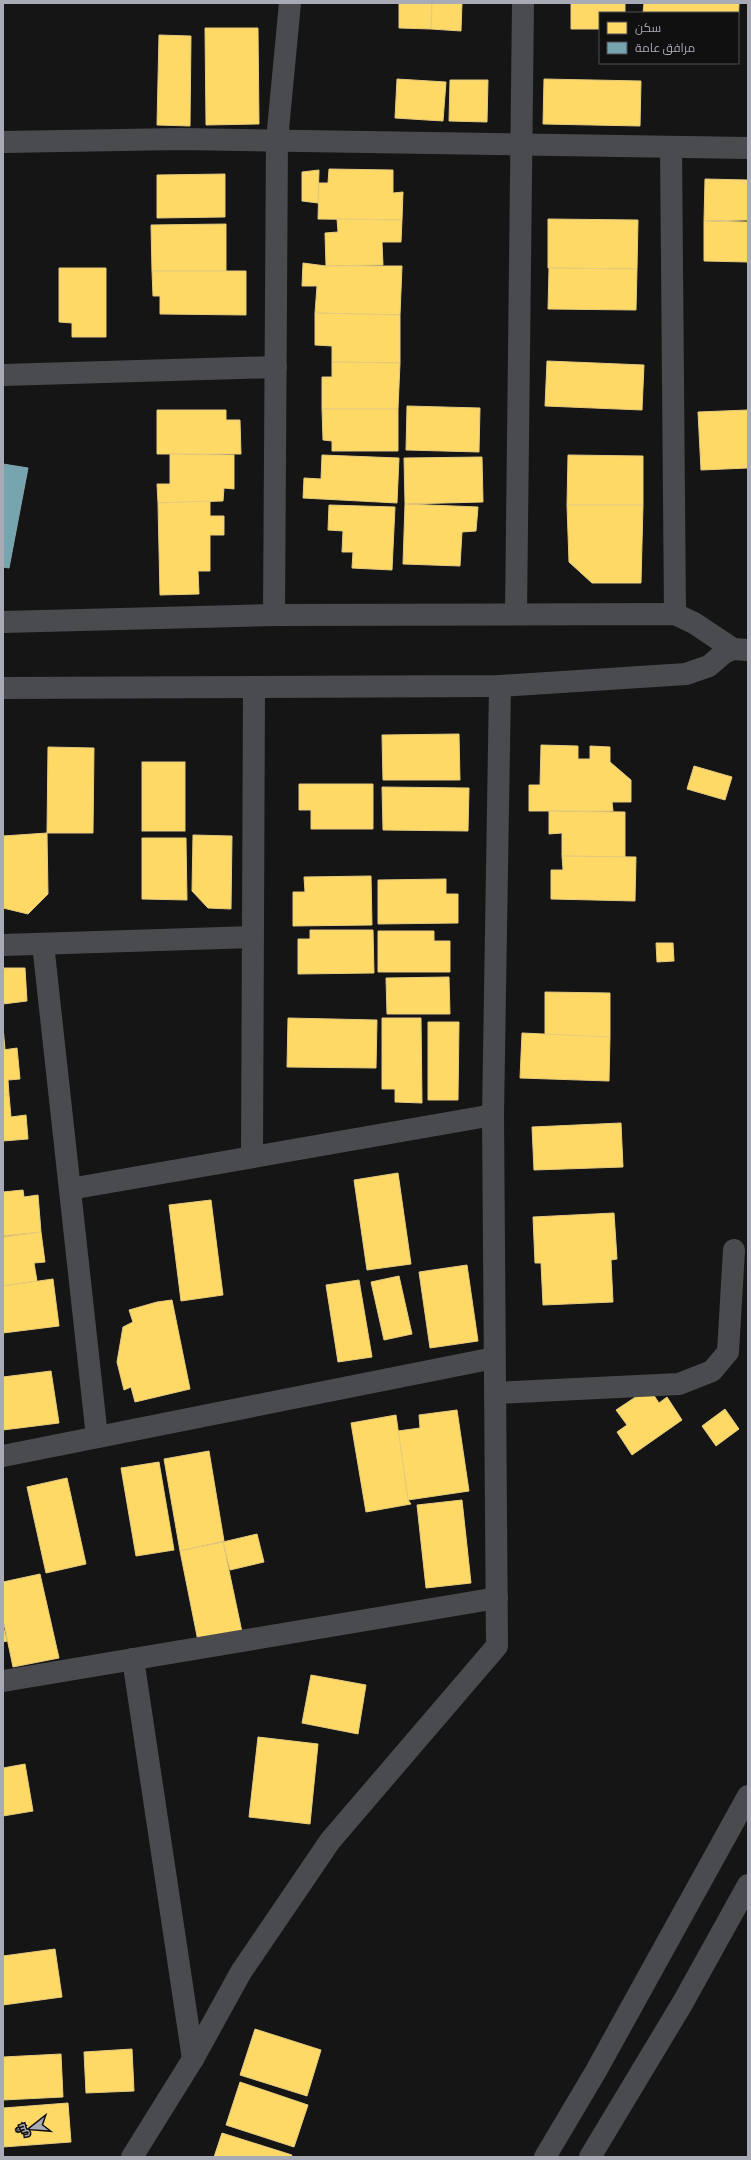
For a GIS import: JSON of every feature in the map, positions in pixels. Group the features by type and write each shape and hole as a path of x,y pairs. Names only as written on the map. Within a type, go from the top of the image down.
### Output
{"street":[{"path":"274,615 277,140 290,3"},
{"path":"516,614 520,144 523,3"},
{"path":"3,142 180,139 748,148"},
{"path":"671,147 675,614"},
{"path":"3,375 276,366"},
{"path":"3,622 274,615 675,614 694,623 740,650"},
{"path":"3,688 500,686 686,674 709,666 724,654 740,650"},
{"path":"132,2157 192,2059 241,1972 330,1841 497,1646 493,1115 500,686"},
{"path":"252,1157 254,688"},
{"path":"3,945 253,937"},
{"path":"43,944 97,1437"},
{"path":"70,1189 493,1115"},
{"path":"495,1393 679,1384 712,1371 728,1352 734,1250"},
{"path":"3,1456 494,1358"},
{"path":"3,1681 497,1598"},
{"path":"133,1659 192,2059"},
{"path":"545,2157 596,2071 748,1796"},
{"path":"590,2157 682,2004 748,1885"}],"building: سكن":[{"path":"399,3 432,3 431,29 399,28"},
{"path":"432,3 462,3 461,31 431,29"},
{"path":"571,3 625,3 625,12 599,12 599,29 571,29"},
{"path":"644,3 739,3 739,12 643,12"},
{"path":"205,28 258,28 259,124 206,125"},
{"path":"159,35 191,36 190,126 157,125"},
{"path":"397,79 446,82 443,121 395,118"},
{"path":"544,79 641,81 640,126 543,124"},
{"path":"450,80 488,80 487,122 449,121"},
{"path":"329,169 393,170 393,193 403,192 402,220 318,219 319,183 328,183"},
{"path":"319,170 318,203 302,201 302,172"},
{"path":"225,174 225,217 157,218 157,175"},
{"path":"705,179 748,180 748,220 704,221"},
{"path":"337,219 402,220 401,242 382,242 383,265 326,266 325,233 338,232"},
{"path":"548,219 638,220 637,269 548,268"},
{"path":"704,221 748,222 748,262 704,261"},
{"path":"226,224 226,271 152,271 151,225"},
{"path":"303,263 326,266 402,266 400,315 315,313 317,286 302,286"},
{"path":"59,268 106,268 106,337 72,337 72,323 59,322"},
{"path":"549,268 637,269 636,310 548,309"},
{"path":"152,271 246,271 246,315 160,314 160,296 153,296"},
{"path":"315,313 400,315 400,363 332,362 332,346 315,345"},
{"path":"547,361 644,365 642,410 545,406"},
{"path":"332,362 400,363 398,409 322,409 322,377 332,377"},
{"path":"407,406 480,408 479,452 406,450"},
{"path":"322,409 398,409 398,451 332,451 332,441 323,440"},
{"path":"157,410 226,410 226,420 240,420 241,454 157,454"},
{"path":"748,410 748,468 701,470 698,412"},
{"path":"170,454 234,455 234,489 224,488 223,501 158,503 157,484 170,484"},
{"path":"322,455 399,458 397,503 303,498 304,478 321,479"},
{"path":"568,455 643,456 643,505 567,505"},
{"path":"482,457 483,502 405,504 404,458"},
{"path":"210,501 210,516 224,516 224,535 210,535 210,571 198,571 199,594 160,595 158,503"},
{"path":"405,504 478,507 476,531 462,532 460,566 403,564"},
{"path":"329,505 395,507 392,570 352,568 353,552 342,552 343,531 328,530"},
{"path":"567,505 643,505 641,583 592,583 569,562"},
{"path":"459,734 460,780 383,780 382,735"},
{"path":"541,745 578,746 578,759 590,759 590,746 610,747 610,762 631,780 631,802 612,802 613,811 529,811 529,785 540,785"},
{"path":"48,747 94,748 93,833 47,833"},
{"path":"142,762 185,762 185,831 142,831"},
{"path":"694,766 732,777 725,800 687,789"},
{"path":"299,784 373,784 373,829 311,829 311,810 299,810"},
{"path":"382,787 469,788 468,831 383,830"},
{"path":"549,811 625,812 625,857 562,856 562,833 549,834"},
{"path":"47,833 48,894 28,914 3,908 3,836"},
{"path":"193,835 232,836 231,909 208,908 192,891"},
{"path":"142,838 186,838 187,900 142,899"},
{"path":"562,856 636,857 635,901 551,899 551,870 563,870"},
{"path":"371,876 372,925 293,926 293,892 305,892 304,877"},
{"path":"446,879 446,894 458,894 458,923 378,924 378,880"},
{"path":"310,930 373,930 374,973 298,974 298,939 310,939"},
{"path":"378,931 434,931 434,941 450,941 450,972 378,972"},
{"path":"656,943 673,943 674,961 657,962"},
{"path":"3,968 25,968 27,1001 3,1004"},
{"path":"449,977 450,1014 387,1014 386,978"},
{"path":"545,992 610,993 610,1037 545,1036"},
{"path":"288,1018 377,1020 376,1068 287,1067"},
{"path":"382,1018 421,1018 422,1103 395,1102 395,1089 382,1089"},
{"path":"428,1022 459,1022 458,1100 428,1100"},
{"path":"3,1026 5,1050 3,1050"},
{"path":"522,1033 610,1037 609,1081 520,1078"},
{"path":"17,1048 20,1079 8,1080 9,1095 3,1095 3,1050"},
{"path":"3,1095 9,1095 11,1117 26,1115 28,1139 3,1141"},
{"path":"621,1123 623,1167 534,1170 532,1127"},
{"path":"398,1173 411,1264 367,1270 354,1180"},
{"path":"23,1190 24,1197 38,1195 41,1232 3,1236 3,1192"},
{"path":"211,1200 223,1295 181,1301 169,1205"},
{"path":"614,1213 617,1259 611,1260 613,1302 543,1305 541,1263 535,1263 533,1217"},
{"path":"41,1232 45,1262 34,1263 37,1281 3,1286 3,1237"},
{"path":"467,1265 478,1341 430,1348 419,1272"},
{"path":"399,1276 412,1334 384,1340 371,1282"},
{"path":"53,1279 59,1326 3,1333 3,1286"},
{"path":"359,1280 372,1357 338,1362 326,1285"},
{"path":"172,1300 190,1389 135,1402 131,1387 124,1390 117,1362 123,1327 133,1322 129,1310 157,1302"},
{"path":"51,1371 59,1423 3,1430 3,1377"},
{"path":"649,1388 659,1403 667,1397 682,1420 632,1455 617,1432 627,1425 616,1410"},
{"path":"725,1409 739,1429 716,1446 702,1426"},
{"path":"457,1410 469,1491 408,1500 398,1431 420,1428 419,1415"},
{"path":"396,1415 408,1500 411,1504 366,1512 351,1423"},
{"path":"209,1451 224,1541 180,1551 164,1459"},
{"path":"159,1462 174,1550 136,1556 121,1468"},
{"path":"67,1478 86,1564 46,1573 27,1487"},
{"path":"462,1500 471,1583 426,1588 417,1505"},
{"path":"257,1534 264,1562 230,1570 223,1542"},
{"path":"223,1542 242,1632 198,1641 180,1551"},
{"path":"40,1574 59,1658 13,1667 3,1619 3,1582"},
{"path":"3,1626 7,1641 3,1642"},
{"path":"311,1675 366,1685 358,1734 302,1723"},
{"path":"258,1737 318,1744 310,1824 249,1817"},
{"path":"25,1764 33,1811 3,1816 3,1768"},
{"path":"55,1949 62,1997 3,2005 3,1956"},
{"path":"255,2029 321,2050 307,2096 240,2075"},
{"path":"132,2049 134,2091 86,2093 84,2052"},
{"path":"61,2054 63,2097 3,2100 3,2057"},
{"path":"240,2082 308,2105 294,2147 226,2125"},
{"path":"68,2103 71,2142 3,2147 3,2108"},
{"path":"222,2133 292,2155 291,2157 214,2157"}],"building: مرافق عامة":[{"path":"3,464 28,468 9,568 3,567"}]}
